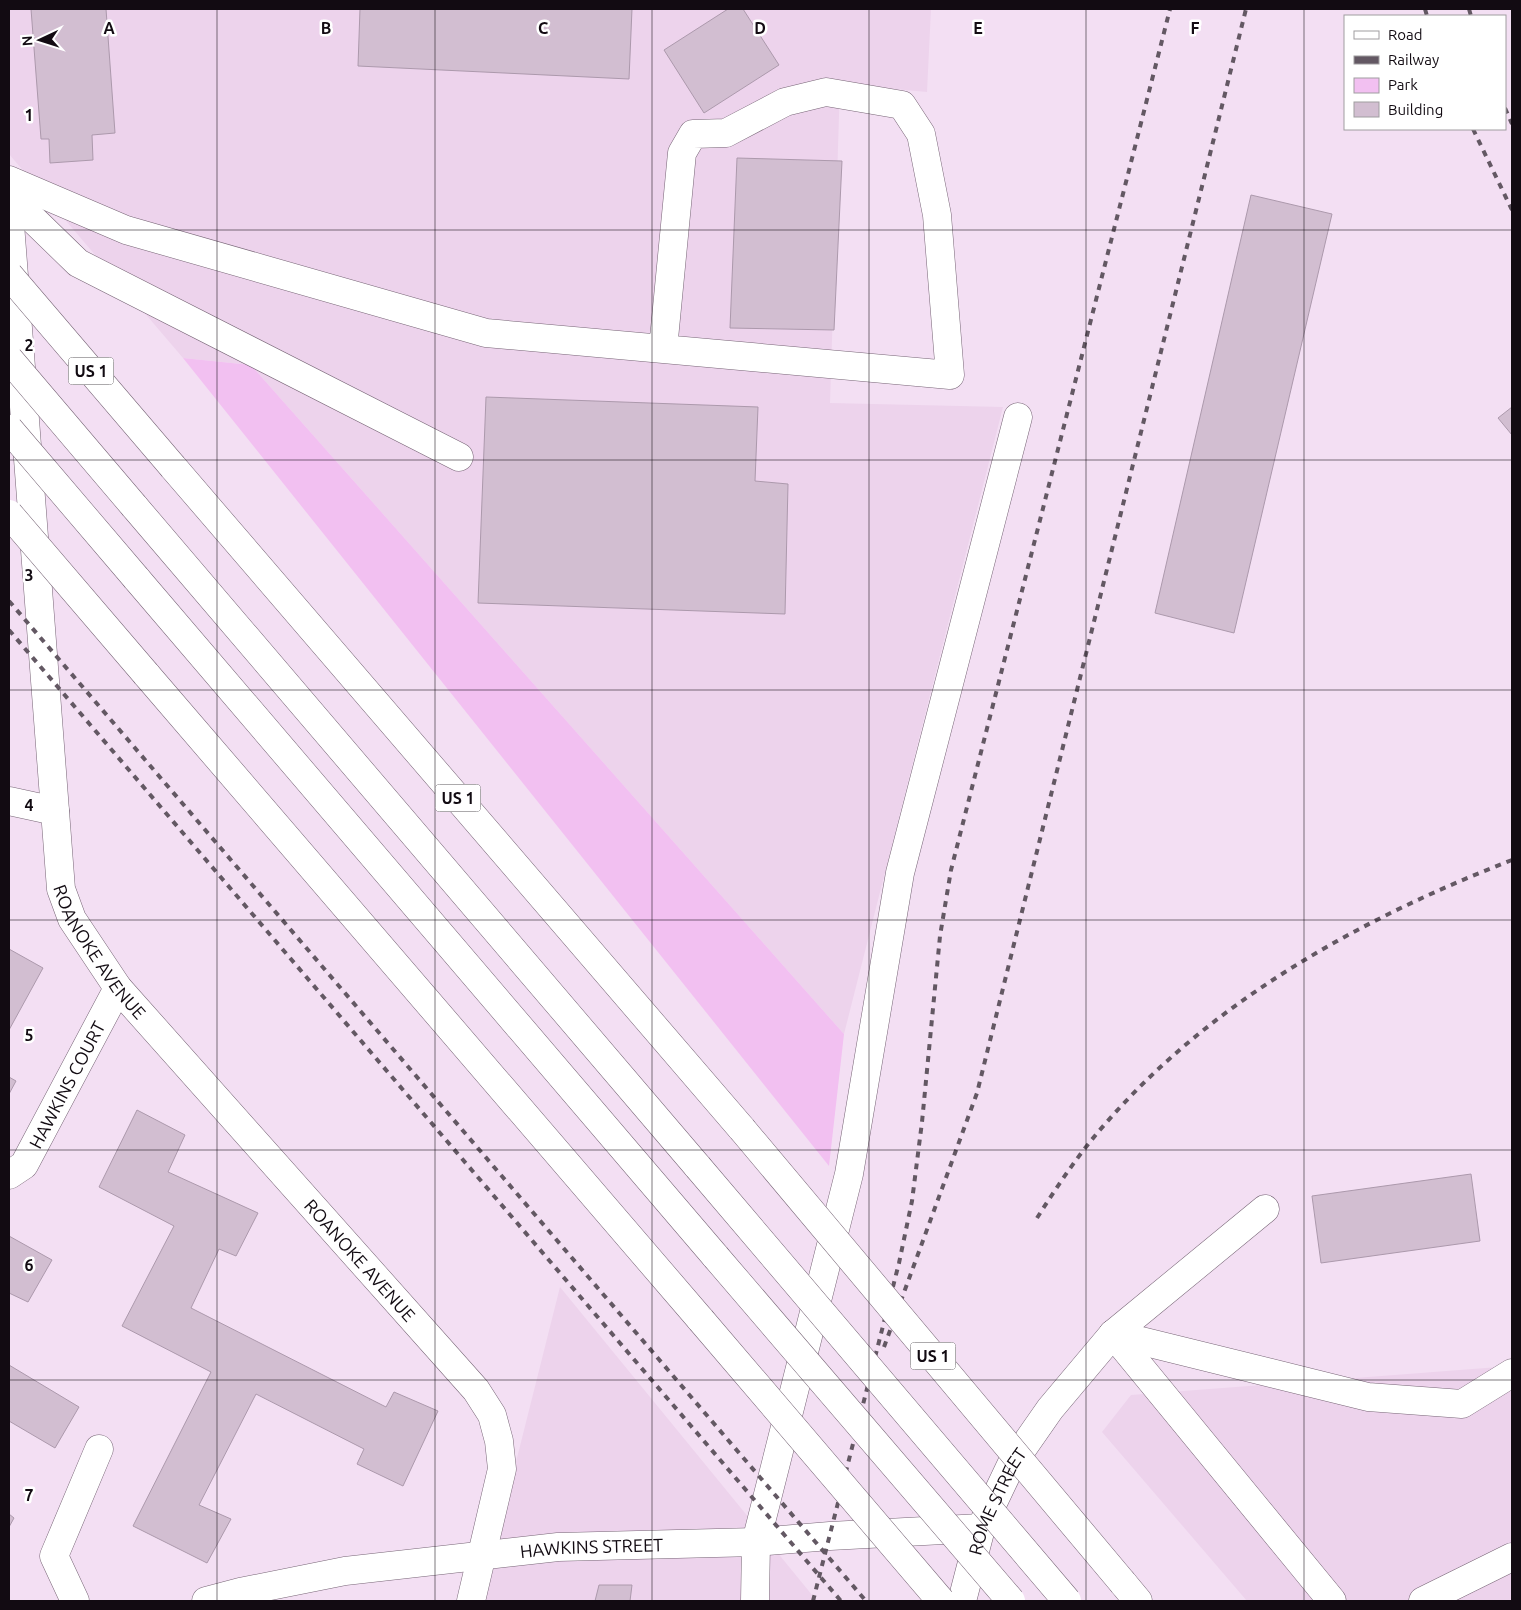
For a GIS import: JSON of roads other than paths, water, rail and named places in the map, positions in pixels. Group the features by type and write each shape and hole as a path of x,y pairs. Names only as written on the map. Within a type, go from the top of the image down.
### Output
{"main road":[{"path":"9,180 126,230 486,333 950,375 937,215 921,134 902,105 826,92 785,102 726,133 693,134 682,153 663,349"},
{"path":"9,196 78,263 459,457"},
{"name":"ROANOKE AVENUE","path":"9,211 62,889 72,919 118,988 476,1390 492,1415 499,1441 502,1470 471,1601"},
{"name":"US 1","path":"9,275 742,1129 1131,1592"},
{"path":"9,359 1067,1601"},
{"path":"755,1601 756,1542 849,1174 900,873 1018,417"},
{"path":"9,429 1011,1601"},
{"path":"9,514 941,1601"},
{"path":"9,801 55,811"},
{"name":"HAWKINS COURT","path":"9,1175 24,1165 118,988"},
{"name":"ROME STREET","path":"962,1601 981,1528 1012,1465 1050,1409 1114,1334 1265,1209"},
{"path":"1114,1334 1368,1396 1462,1404 1512,1373"},
{"path":"1114,1334 1332,1601"},
{"path":"75,1601 54,1556 99,1449"},
{"name":"HAWKINS STREET","path":"206,1601 240,1592 345,1571 558,1547 756,1542 981,1528"},
{"path":"1423,1601 1512,1557"}],"railway":[{"path":"813,1601 899,1263 912,1201 922,1122 940,936 951,870 1170,9"},
{"path":"884,1347 977,1093 1246,9"},
{"path":"1425,9 1427,15"},
{"path":"1469,9 1471,15"},
{"path":"1506,110 1512,124"},
{"path":"1473,130 1512,210"},
{"path":"9,601 866,1601"},
{"path":"9,630 841,1601"},
{"path":"1037,1218 1087,1145 1106,1123 1148,1079 1193,1038 1242,1001 1293,967 1346,936 1400,908 1512,860"}]}
